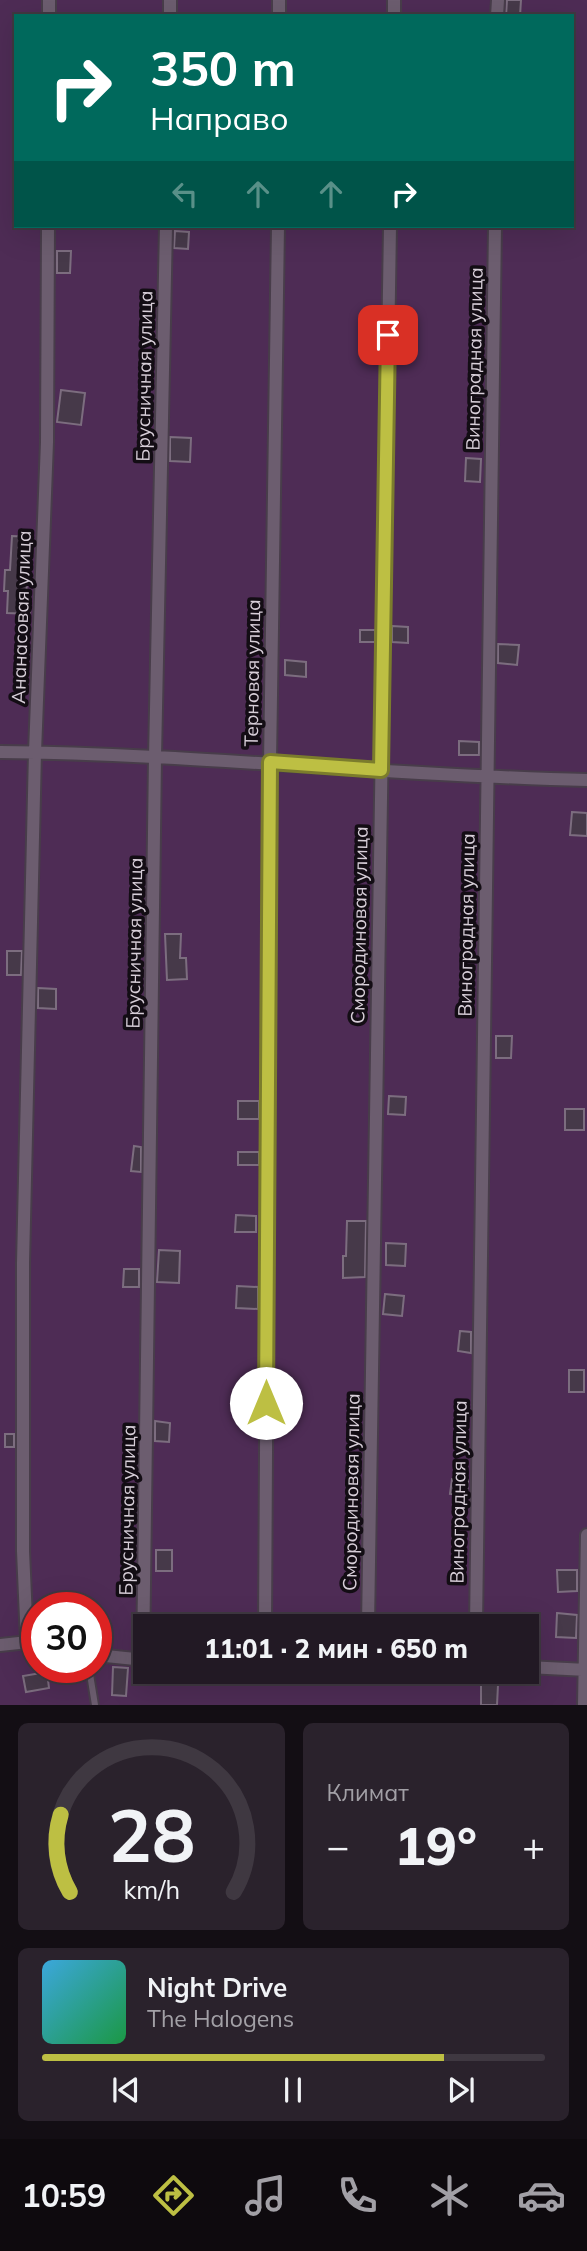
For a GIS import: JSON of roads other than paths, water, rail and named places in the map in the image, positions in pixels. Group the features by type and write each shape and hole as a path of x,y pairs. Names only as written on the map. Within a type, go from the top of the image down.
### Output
{"street":[{"name":"Ананасовая улица","path":"27,1592 23,1551 23,1264 35,752 47,442 48,228"},
{"name":"Брусничная улица","path":"145,1614 155,757 166,228"},
{"name":"Терновая улица","path":"265,1614 270,762 278,228"},
{"name":"Смородиновая улица","path":"368,1614 390,228"},
{"name":"Виноградная улица","path":"476,1614 495,228"},
{"path":"0,752 270,762 487,778 587,780"},
{"path":"584,1705 587,1670 587,1535"},
{"path":"0,1645 21,1643"},
{"path":"112,1657 133,1659"},
{"path":"539,1668 587,1670"}],"lane":[{"path":"91,1683 94,1705"}]}
